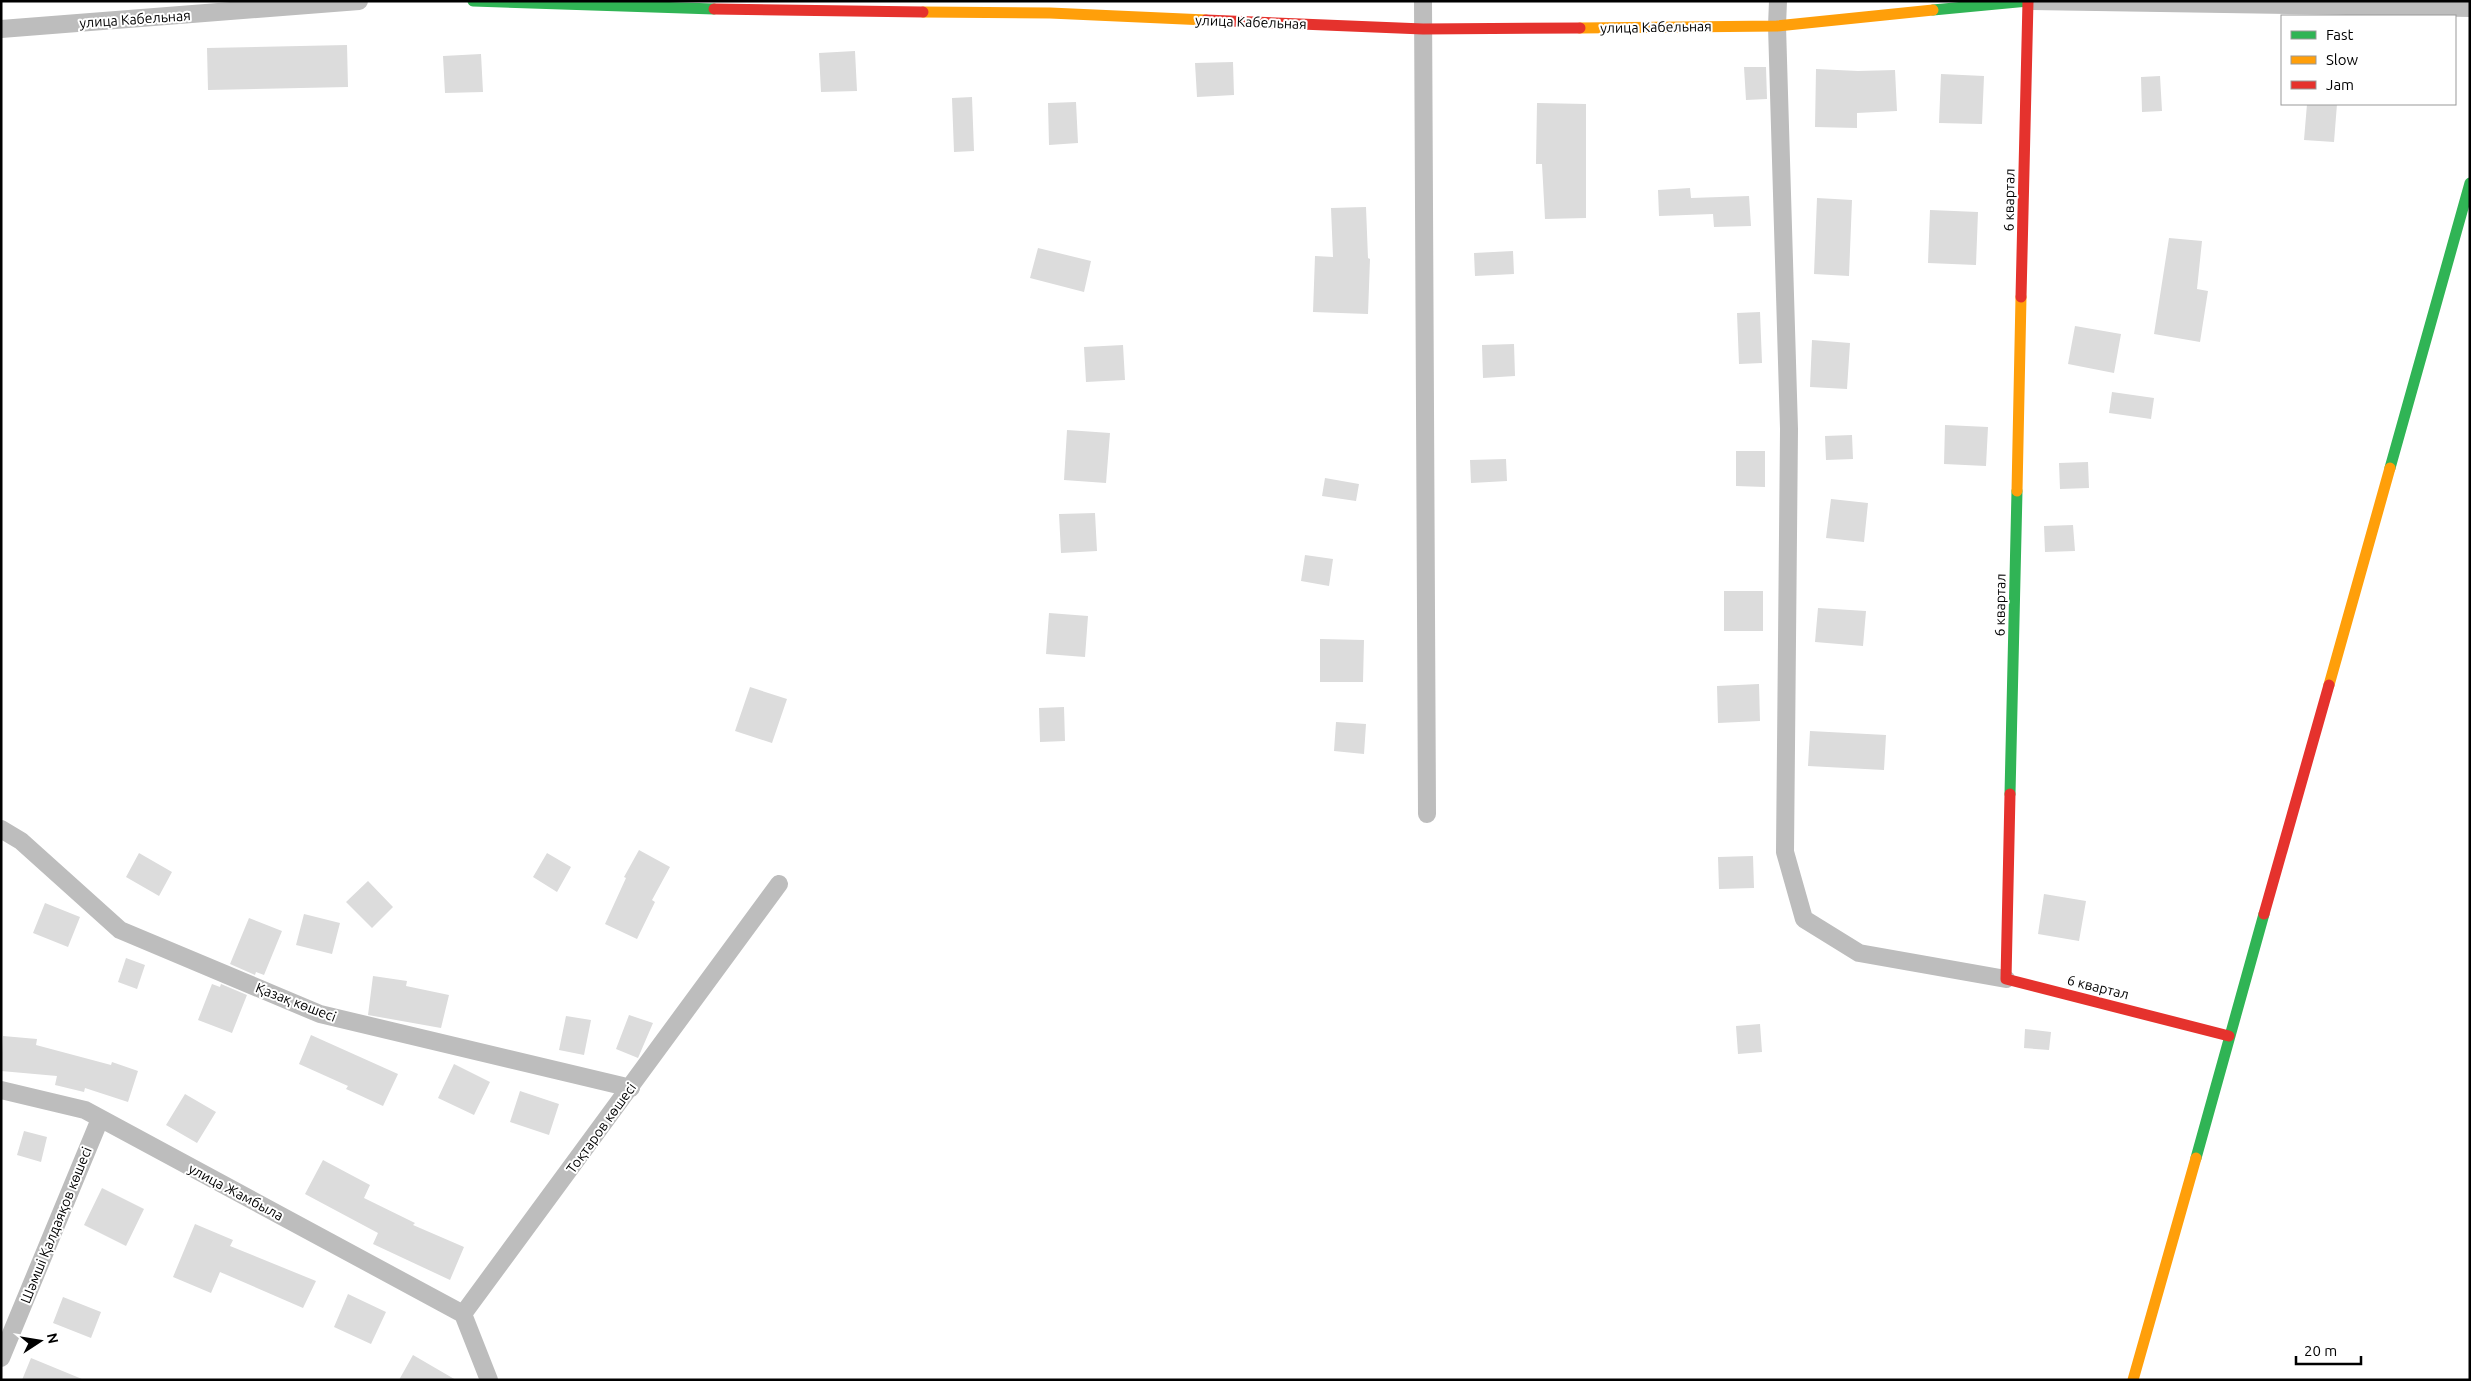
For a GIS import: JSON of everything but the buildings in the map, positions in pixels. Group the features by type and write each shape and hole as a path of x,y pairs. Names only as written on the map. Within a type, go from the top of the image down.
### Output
{"street":[{"name":"улица Кабельная","path":"1,29 359,1"},
{"name":"улица Кабельная","path":"474,1 747,6 1050,7 1422,29 1777,26 2028,1 2470,8"},
{"path":"1422,1 1428,814"},
{"path":"1778,1 1777,26 1789,428 1785,852 1804,919 1859,953 2006,979"},
{"name":"6 квартал","path":"2028,1 2006,979 2229,1036"},
{"path":"2133,1380 2470,183"},
{"name":"Қазақ көшесі","path":"1,829 21,841 120,930 320,1014 631,1088"},
{"name":"Тоқтаров көшесі","path":"463,1314 631,1088 779,884"},
{"name":"улица Жамбыла","path":"1,1090 85,1110 463,1314"},
{"name":"Шәмші Қалдаяқов көшесі","path":"1,1358 100,1119"},
{"path":"463,1314 489,1380"}],"traffic: fast":[{"path":"473,1 714,9"},
{"path":"1933,10 2028,1"},
{"path":"2390,468 2470,183"},
{"path":"2010,794 2017,491"},
{"path":"2196,1158 2264,914"}],"traffic: slow":[{"path":"1580,28 1777,26 1933,10"},
{"path":"923,12 1050,13 1206,20"},
{"path":"2017,491 2021,297"},
{"path":"2329,685 2390,468"},
{"path":"2133,1380 2196,1158"}],"traffic: jam":[{"path":"2021,297 2028,1"},
{"path":"714,9 923,12"},
{"path":"1206,20 1423,29 1580,28"},
{"path":"2264,914 2329,685"},
{"path":"2010,794 2006,979 2229,1036"}]}
